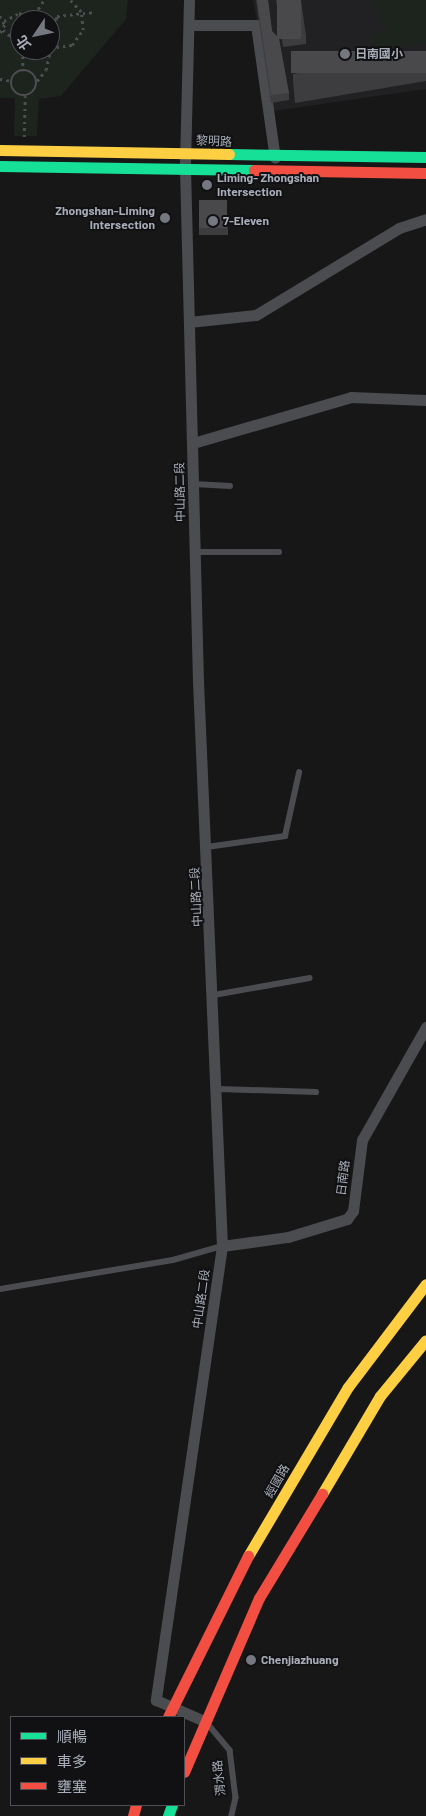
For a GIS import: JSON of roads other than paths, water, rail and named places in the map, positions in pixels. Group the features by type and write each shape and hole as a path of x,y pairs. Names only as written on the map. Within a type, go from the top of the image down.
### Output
{"main road":[{"name":"黎明路","path":"0,150 275,158 426,157"},
{"path":"0,166 426,173"},
{"name":"經國路","path":"173,1706 238,1574 348,1387 426,1284"},
{"path":"185,1769 258,1598 380,1396 426,1340"},
{"path":"168,1716 173,1706"}],"street":[{"name":"中山路二段","path":"173,1706 156,1700 222,1246 219,1088 195,552 185,168 187,154 189,0"},
{"path":"189,25 256,25 275,158"},
{"path":"189,322 256,315 399,228 426,219"},
{"path":"193,443 351,396 426,400"},
{"name":"日南路","path":"222,1246 288,1237 347,1219 353,1211 362,1140 426,1027"},
{"name":"渭水路","path":"173,1706 204,1721"}],"lane":[{"path":"194,484 230,486"},
{"path":"195,552 279,552"},
{"path":"207,847 285,836 299,773"},
{"path":"214,995 310,978"},
{"path":"219,1088 316,1092"},
{"path":"0,1289 173,1260 222,1246"},
{"name":"渭水路","path":"204,1721 230,1750 236,1798 232,1816"}],"place":[{"name":"日南國小","path":"345,54"},
{"name":"Liming- Zhongshan Intersection","path":"207,185"},
{"name":"Zhongshan-Liming Intersection","path":"165,218"},
{"name":"7-Eleven","path":"213,221"},
{"name":"Chenjiazhuang","path":"251,1660"}]}
